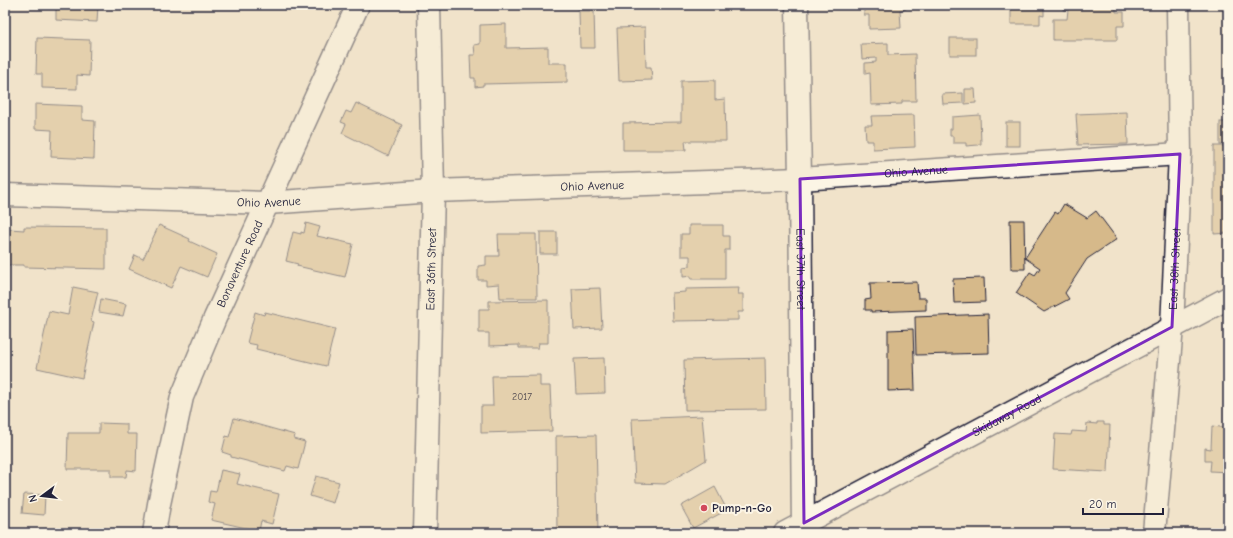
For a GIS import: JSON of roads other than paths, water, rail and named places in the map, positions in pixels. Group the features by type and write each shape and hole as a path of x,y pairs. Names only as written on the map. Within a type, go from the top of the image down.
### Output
{"street":[{"name":"Bonaventure Road","path":"154,533 182,397 214,318 358,5"},
{"name":"East 36th Street","path":"425,533 433,191 429,5"},
{"name":"East 37th Street","path":"797,5 803,528"},
{"name":"East 38th Street","path":"1154,533 1172,327 1180,154 1178,5"},
{"name":"Ohio Avenue","path":"5,195 266,203 433,191 800,179 1180,154"},
{"name":"Skidaway Road","path":"785,533 803,528 1228,298"}],"place":[{"name":"Pump-n-Go","path":"704,508"}]}
